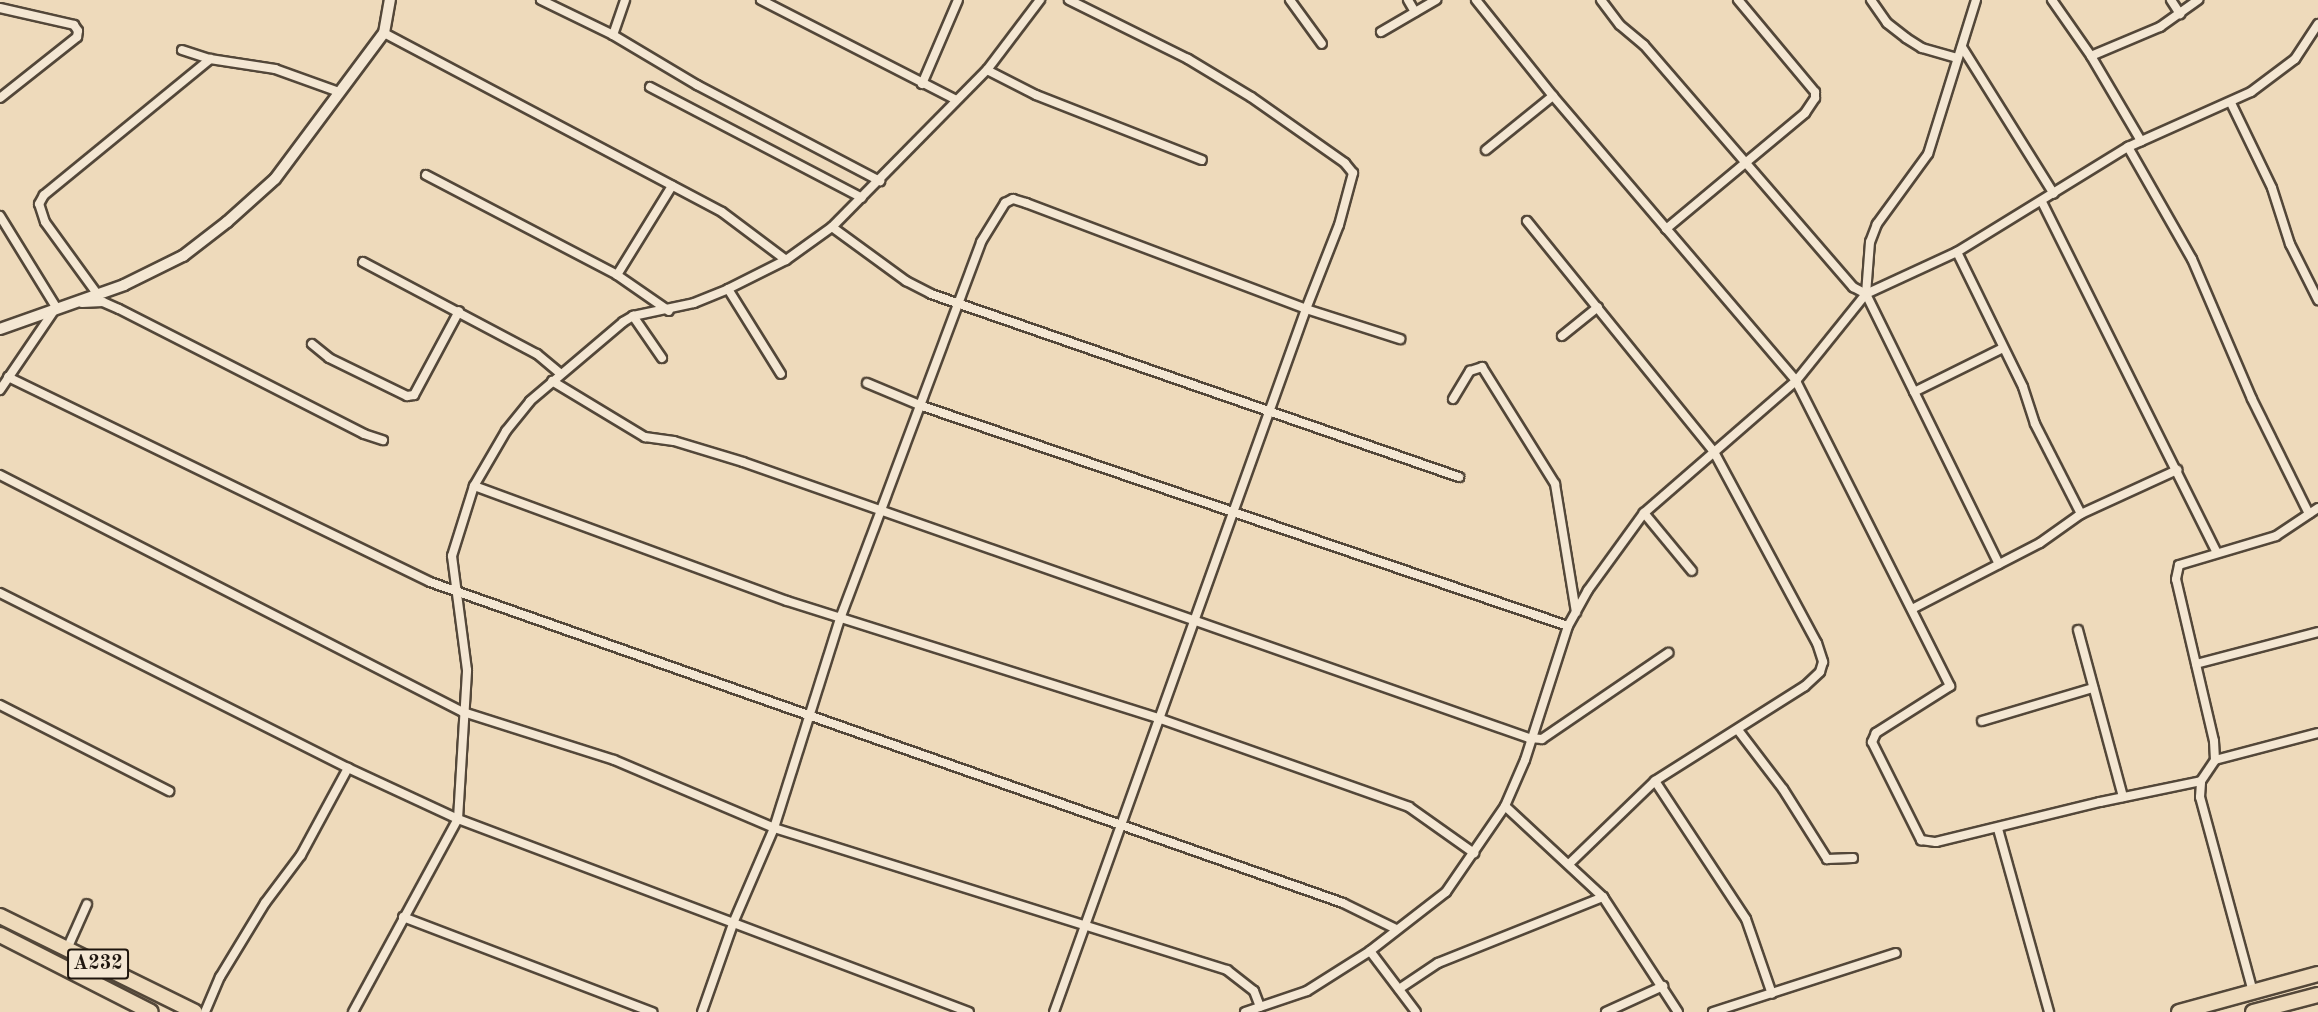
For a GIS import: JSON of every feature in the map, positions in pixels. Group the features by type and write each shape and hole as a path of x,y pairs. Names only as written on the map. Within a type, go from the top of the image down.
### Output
{"main road":[{"name":"A232","path":"0,916 195,1012"},
{"name":"A232","path":"0,935 151,1012"},
{"path":"2179,1012 2318,974"},
{"path":"2253,1012 2318,995"}],"street":[{"path":"0,329 57,307 98,295 183,256 227,222 275,179 384,33 390,0"},
{"path":"541,0 613,35 697,85 880,181"},
{"path":"613,35 625,0"},
{"path":"760,0 956,100"},
{"path":"921,84 958,0"},
{"path":"353,1012 458,819 466,670 459,591 452,556 474,486 506,431 530,401 601,336 633,316 669,311 728,289 786,260 832,228 987,70 1040,0"},
{"path":"1054,1012 1272,411 1306,309 1339,225 1353,173 1345,163 1251,97 1188,59 1069,0"},
{"path":"1290,0 1322,44"},
{"path":"1408,0 1415,12"},
{"path":"1381,32 1436,0"},
{"path":"1476,0 1553,96 1796,381 1950,686 1876,733 1872,742 1921,840 1927,844 1998,829 2122,797 2201,782"},
{"path":"1601,0 1853,287 1866,294"},
{"path":"1666,229 1805,113 1815,92 1738,0"},
{"path":"1871,0 1887,23 1906,38 1922,48 1957,58"},
{"path":"1976,0 1928,154 1877,224 1870,242 1866,294 1999,564"},
{"path":"2052,0 2091,56 2141,141"},
{"path":"2171,0 2180,14"},
{"path":"2091,56 2160,27 2198,0"},
{"path":"0,8 74,25 78,31 77,37 0,98"},
{"path":"1245,1012 1307,991 1370,951 1394,928 1446,892 1505,806 1525,760 1529,738 1568,626 1644,513 1796,381 1866,294 1957,252 2042,202 2128,147 2231,103 2288,67 2318,24"},
{"path":"384,33 722,212 786,260"},
{"path":"1962,47 2054,194"},
{"path":"182,50 210,59 275,69 339,92"},
{"path":"98,295 45,222 39,204 44,195 210,59"},
{"path":"987,70 1036,95 1202,160"},
{"path":"651,87 862,198"},
{"path":"1486,150 1553,96"},
{"path":"2231,103 2272,188 2290,244 2318,300"},
{"path":"2128,147 2192,258 2252,399 2309,514"},
{"path":"426,175 617,275 669,311"},
{"path":"617,275 672,186"},
{"path":"702,1012 734,921 774,828 841,616 880,510 922,406 981,242 996,214 1013,199 1306,309 1400,339"},
{"path":"2042,202 2217,553"},
{"path":"0,216 57,307"},
{"path":"1527,221 1714,452 1817,643 1823,663 1820,672 1804,686 1655,781 1569,864"},
{"path":"832,228 906,281 960,303 1459,477"},
{"path":"1957,252 2023,387 2032,418 2081,514"},
{"path":"363,262 537,354 561,374"},
{"path":"728,289 781,374"},
{"path":"0,390 57,307 103,302 364,434 384,440"},
{"path":"1562,336 1598,307"},
{"path":"312,344 329,358 407,396 414,395 459,311"},
{"path":"633,316 662,358"},
{"path":"1914,392 2003,348"},
{"path":"1453,399 1470,371 1482,367 1556,484 1576,612"},
{"path":"8,377 430,582 1343,903 1394,928"},
{"path":"552,381 645,437 674,441 731,458 1529,738 1542,739 1668,653"},
{"path":"867,383 922,406 1568,626"},
{"path":"1912,609 1999,564 2081,514 2177,470"},
{"path":"0,475 463,712 614,760 774,828 1083,927 1227,969 1254,991 1260,1007"},
{"path":"474,486 787,601 841,616 1161,719 1418,811 1474,853"},
{"path":"2215,760 2177,572 2179,565 2276,536 2318,508"},
{"path":"1644,513 1692,572"},
{"path":"0,593 348,768 458,819 734,921 969,1012"},
{"path":"2078,630 2122,797"},
{"path":"2196,664 2318,632"},
{"path":"1982,721 2093,688"},
{"path":"0,705 169,791"},
{"path":"1738,730 1783,789 1827,859 1853,858"},
{"path":"2253,992 2203,810 2201,782 2215,760 2318,733"},
{"path":"205,1012 219,977 265,903 301,855 348,768"},
{"path":"1655,781 1746,919 1772,994"},
{"path":"1505,806 1603,897 1678,1012"},
{"path":"1998,829 2049,1012"},
{"path":"1400,988 1438,963 1603,897"},
{"path":"67,949 87,904"},
{"path":"403,917 652,1012"},
{"path":"1370,951 1416,1012"},
{"path":"1713,1012 1896,953"},
{"path":"1606,1012 1663,986"}]}
